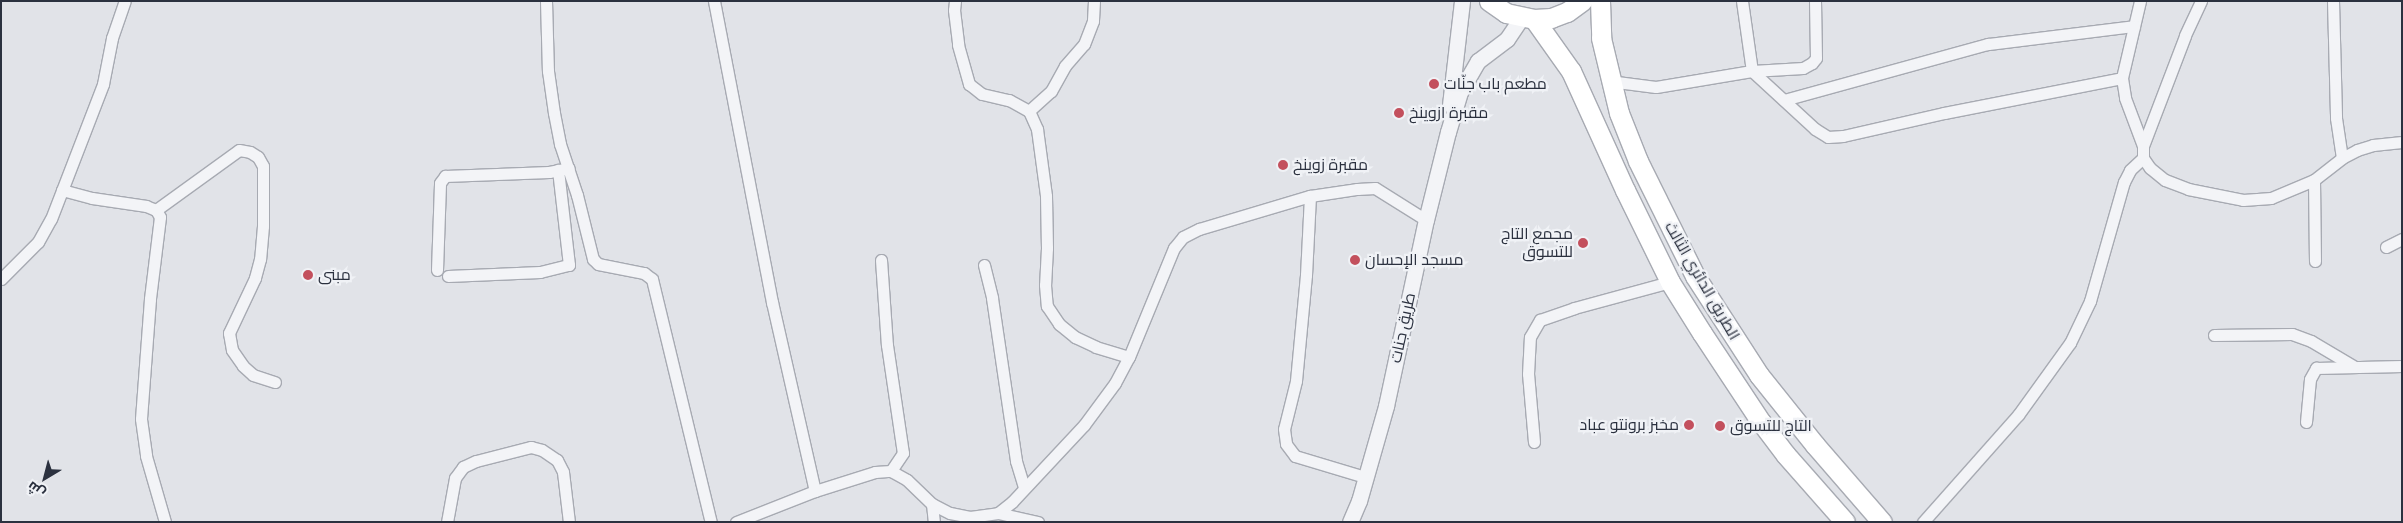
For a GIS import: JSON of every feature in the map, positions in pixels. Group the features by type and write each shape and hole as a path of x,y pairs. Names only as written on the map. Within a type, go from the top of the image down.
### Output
{"main road":[{"path":"1490,1 1506,13 1527,19 1551,18 1567,12 1582,1"},
{"name":"الطريق الدائري الثالث","path":"1600,1 1601,38 1609,81 1618,113 1638,161 1700,284 1765,382 1815,445 1882,522"},
{"name":"الطريق الدائري الثالث","path":"1527,19 1571,71 1625,190 1670,282 1702,333 1761,422 1786,455 1845,522"}],"street":[{"path":"1,279 38,242 51,219 102,84 112,38 125,1"},
{"path":"448,276 540,272 569,264 563,169 548,71 546,1"},
{"path":"714,1 772,302 815,491"},
{"path":"955,1 954,10 958,45 969,84 982,94 1009,100 1029,112 1037,129 1046,196 1048,248 1045,285 1047,306 1059,324 1075,337 1096,347 1129,357"},
{"path":"1029,112 1051,90 1065,66 1084,44 1093,21 1094,1"},
{"path":"1448,132 1462,1"},
{"path":"1742,1 1752,71 1815,129 1828,136 1843,136 1944,113 2122,78"},
{"path":"1609,81 1656,87 1752,71 1803,68 1812,63 1818,49 1815,1"},
{"path":"2140,1 2122,78 2125,98 2143,152 2150,168 2165,180 2188,189 2243,200 2271,198 2314,180 2342,158 2373,145 2402,142"},
{"path":"1923,522 2018,415 2070,343 2090,301 2124,182 2143,152 2185,36 2201,1"},
{"path":"2333,1 2336,118 2342,158"},
{"path":"1448,132 1460,92 1478,61 1506,39 1527,19"},
{"path":"1784,100 1988,44 2134,26"},
{"name":"طريق جنات","path":"1350,522 1386,406 1426,220 1448,132"},
{"path":"156,210 239,150 250,152 258,157 262,166 263,226 260,259 255,278 229,333 232,350 243,366 253,375 275,382"},
{"path":"437,270 440,184 445,176 515,174 563,169"},
{"path":"563,169 593,259 598,264 644,273 652,279 711,522"},
{"path":"2314,180 2315,261"},
{"path":"998,513 1012,502 1084,425 1115,383 1129,357 1166,265 1174,248 1183,237 1198,229 1310,196 1375,188 1426,220"},
{"path":"62,190 92,198 146,206 156,210 160,217 150,299 141,419 146,456 165,522"},
{"path":"1310,196 1306,275 1296,381 1284,428 1286,444 1295,456 1365,477"},
{"path":"2386,247 2402,239"},
{"path":"880,260 887,345 904,453 891,471"},
{"path":"984,265 992,298 1016,461 1024,488"},
{"path":"1534,442 1528,374 1530,338 1540,320 1574,308 1670,282"},
{"path":"2214,334 2292,334 2311,341 2355,367"},
{"path":"2306,422 2310,379 2316,368 2402,366"},
{"path":"447,522 455,478 463,467 476,460 531,448 542,450 557,460 563,472 569,522"},
{"path":"736,522 815,491 875,472 891,471 907,480 932,504 968,519 998,513 1038,522"},
{"path":"932,504 934,522"}],"place":[{"name":"مطعم باب جنّات","path":"1434,84"},
{"name":"مقبرة ازوينخ","path":"1399,113"},
{"name":"مقبرة زوينخ","path":"1283,165"},
{"name":"مجمع التاج للتسوق","path":"1583,243"},
{"name":"مسجد الإحسان","path":"1355,260"},
{"name":"مبنى","path":"308,275"},
{"name":"مخبز برونتو عباد","path":"1689,425"},
{"name":"التاج للتسوق","path":"1720,426"}]}
